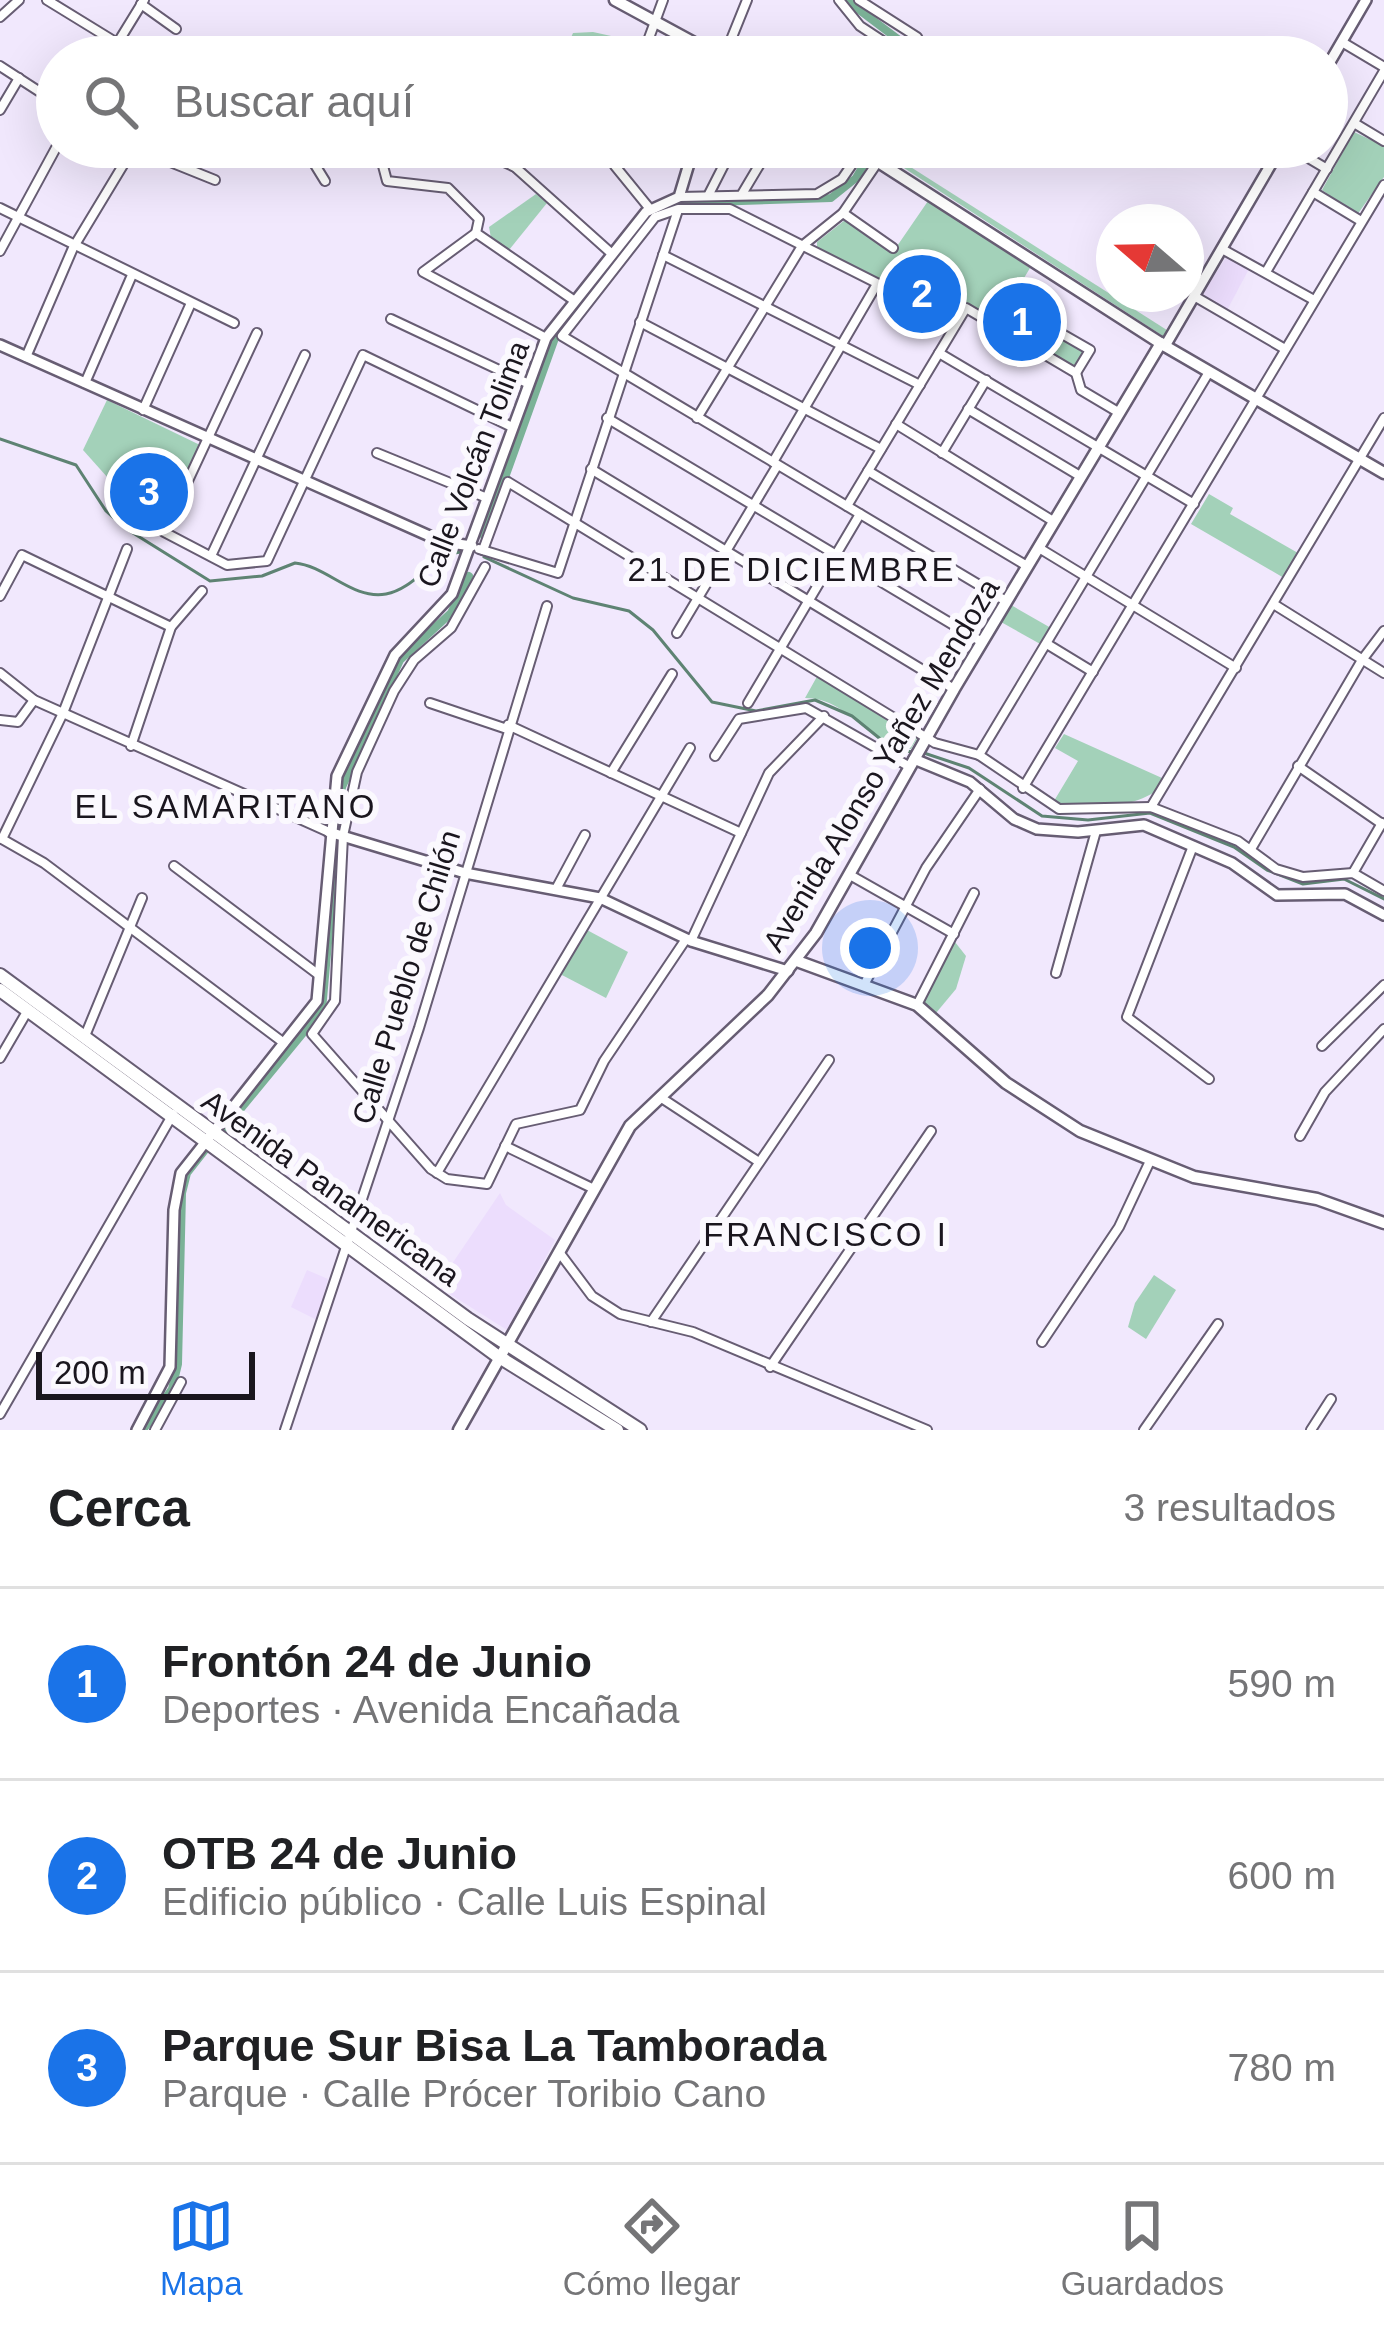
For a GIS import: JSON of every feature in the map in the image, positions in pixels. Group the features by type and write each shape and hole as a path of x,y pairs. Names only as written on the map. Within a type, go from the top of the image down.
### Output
{"main road":[{"path":"615,0 682,36"},
{"path":"899,168 1163,344 1384,473"},
{"name":"Avenida Alonso Yañez Mendoza","path":"459,1430 630,1126 793,966 1098,445 1163,344"},
{"path":"793,966 917,1005 1034,1103 1150,1161 1194,1177 1317,1199 1384,1223"},
{"name":"Avenida Panamericana","path":"0,975 208,1136"},
{"name":"Avenida Panamericana","path":"0,990 617,1430"},
{"name":"Avenida Panamericana","path":"502,1351 640,1430"}],"street":[{"path":"0,16 20,0"},
{"path":"47,0 106,36"},
{"path":"650,36 663,0"},
{"path":"731,36 747,0"},
{"path":"839,0 860,26 875,36"},
{"path":"859,0 915,36"},
{"path":"1345,36 1366,0"},
{"path":"121,36 142,2 176,29"},
{"path":"1348,46 1384,69 1348,133"},
{"path":"0,66 36,89"},
{"path":"0,110 19,78"},
{"path":"1354,123 1384,141"},
{"path":"0,251 44,168"},
{"path":"26,357 73,248 121,168"},
{"path":"185,168 214,180"},
{"path":"317,168 325,181"},
{"path":"384,168 387,181 448,188 479,219 476,233 423,272 546,338"},
{"path":"517,168 611,253"},
{"path":"617,168 650,209"},
{"path":"0,345 442,542 558,573 663,255 686,168"},
{"path":"709,194 722,168"},
{"path":"742,194 757,168"},
{"path":"854,168 827,191 709,194 678,203 655,218 562,336 1006,601"},
{"path":"698,418 802,246 842,213 865,168"},
{"name":"Avenida Alonso Yañez Mendoza","path":"1204,279 1272,168"},
{"path":"1266,272 1327,169"},
{"path":"1023,788 1384,185"},
{"path":"1313,192 1361,221"},
{"path":"678,203 730,209 956,323"},
{"name":"Calle Volcán Tolima","path":"388,1120 311,1034 335,1001 333,786 389,665 410,636 447,603 466,559 477,548 487,497 546,338 572,299 650,209 678,203"},
{"path":"0,208 73,248 234,322"},
{"path":"842,213 893,248"},
{"path":"476,233 572,299"},
{"path":"1222,249 1314,300"},
{"path":"663,255 920,385"},
{"path":"85,383 132,275"},
{"path":"677,633 877,284"},
{"path":"142,410 191,302"},
{"path":"1204,302 1285,349"},
{"path":"847,506 967,308 1076,374 1082,389 1118,412"},
{"path":"1022,310 1090,350 1076,374"},
{"name":"Avenida Alonso Yañez Mendoza","path":"1163,344 1184,312"},
{"path":"391,319 529,384"},
{"path":"640,322 881,449"},
{"path":"257,334 164,532 236,566 267,560 363,356 512,427"},
{"path":"939,352 1194,504"},
{"path":"211,556 305,356"},
{"path":"980,755 1209,372"},
{"path":"942,453 986,380"},
{"path":"968,409 1080,476"},
{"path":"607,418 982,642"},
{"path":"1151,807 1384,418"},
{"path":"896,424 1053,521"},
{"path":"377,453 487,497"},
{"path":"591,469 954,688"},
{"path":"868,471 1027,566"},
{"path":"477,548 508,482 927,735 980,755 1047,805 1072,812 1151,807 1251,849 1276,869 1304,877 1353,873 1384,891"},
{"path":"748,703 860,514"},
{"path":"1038,547 1236,668"},
{"path":"127,549 63,713 1,842 44,863 284,1043"},
{"path":"0,596 4,578 22,555 171,627"},
{"name":"Calle Volcán Tolima","path":"136,1430 168,1378 175,1197 184,1166 312,1012 336,834 349,792 394,691 414,660 452,628 485,567"},
{"path":"131,746 171,627 202,591"},
{"path":"1274,605 1384,674"},
{"name":"Calle Pueblo de Chilón","path":"285,1430 388,1120 548,606"},
{"path":"1251,849 1362,659 1384,632"},
{"path":"1047,644 1093,672"},
{"path":"0,673 34,700 336,834 465,873 600,898 689,940 793,966"},
{"path":"611,773 672,674"},
{"path":"0,720 18,722 34,700"},
{"path":"430,703 508,727 741,832"},
{"path":"715,756 740,719 806,708 892,761 915,757 980,789 1024,824 1096,831 1144,825 1232,863 1277,895 1345,894 1384,915"},
{"path":"388,1120 437,1173 461,1183 487,1184 520,1122 580,1110 604,1060 689,940 769,773 824,716"},
{"path":"437,1173 690,748"},
{"path":"1298,766 1383,821 1353,873"},
{"path":"864,985 980,789"},
{"path":"1056,973 1096,831"},
{"path":"556,889 585,836"},
{"path":"1194,846 1126,1017 1209,1079"},
{"path":"174,866 319,975"},
{"path":"850,875 954,934"},
{"path":"917,1005 974,893"},
{"path":"84,1037 142,898"},
{"path":"1322,1046 1384,986"},
{"path":"0,1058 28,1010"},
{"path":"1300,1136 1325,1092 1384,1029"},
{"path":"651,1322 829,1060"},
{"path":"660,1097 759,1162"},
{"path":"0,1414 173,1114"},
{"path":"770,1367 931,1131"},
{"path":"505,1146 592,1188"},
{"path":"1042,1342 1119,1227 1150,1161"},
{"path":"558,1251 592,1296 630,1318 694,1332 927,1430"},
{"path":"1144,1430 1218,1324"},
{"path":"155,1430 181,1382"},
{"path":"1311,1430 1331,1399"}],"shaded area":[{"path":"1227,256 1249,269 1227,310 1204,291"},
{"path":"500,1193 506,1205 555,1240 507,1330 437,1286"},
{"path":"307,1270 328,1279 317,1320 291,1307"}],"green space":[{"path":"593,32 611,36 572,36"},
{"path":"1354,132 1384,146 1384,177 1357,215 1322,190 1334,168 1348,168 1348,143"},
{"path":"904,168 912,168 1096,285 1096,293"},
{"path":"536,194 547,203 509,250 491,238 489,227"},
{"path":"928,201 1030,268 1008,305 1085,350 1074,367 965,302 954,318 817,249 817,242 845,220 893,252"},
{"path":"1126,312 1139,312 1170,332 1166,338"},
{"path":"107,400 200,445 158,534 83,450"},
{"path":"1209,494 1233,508 1230,514 1298,553 1284,578 1191,524"},
{"path":"1011,605 1051,628 1042,645 1001,622"},
{"path":"819,673 918,737 911,749 883,740 835,706 805,698"},
{"path":"1064,734 1162,778 1163,784 1142,798 1112,806 1080,807 1054,801 1078,761 1055,748"},
{"path":"587,930 628,952 606,998 560,974"},
{"path":"955,942 966,956 956,989 936,1013 924,1002"},
{"path":"1154,1275 1176,1290 1146,1339 1128,1327 1135,1303"}],"waterway":[{"path":"846,0 894,36"},
{"path":"617,255 655,211 681,203 831,198 862,168"},
{"path":"484,536 559,327"},
{"path":"0,439 76,465 106,511 125,528 210,581 262,576 295,563 362,592 386,594 407,585 441,559 461,552"},
{"path":"484,557 573,598 629,611 653,630 712,702 756,711 815,700 852,716 894,750 914,752"},
{"path":"225,1128 322,1010 342,787 400,660 451,613 469,576"},
{"path":"924,753 969,768 1042,816 1088,820 1150,813 1234,847 1267,870 1303,884 1344,879 1384,899"},
{"path":"143,1430 172,1389 178,1364 182,1193 187,1173 205,1150"}],"place":[{"name":"OTB 24 de Junio","path":"922,294"},
{"name":"Frontón 24 de Junio","path":"1022,322"},
{"name":"Parque Sur Bisa La Tamborada","path":"149,492"}],"district":[{"name":"21 DE DICIEMBRE","path":"792,569"},
{"name":"EL SAMARITANO","path":"226,806"},
{"name":"FRANCISCO I","path":"826,1234"}]}
